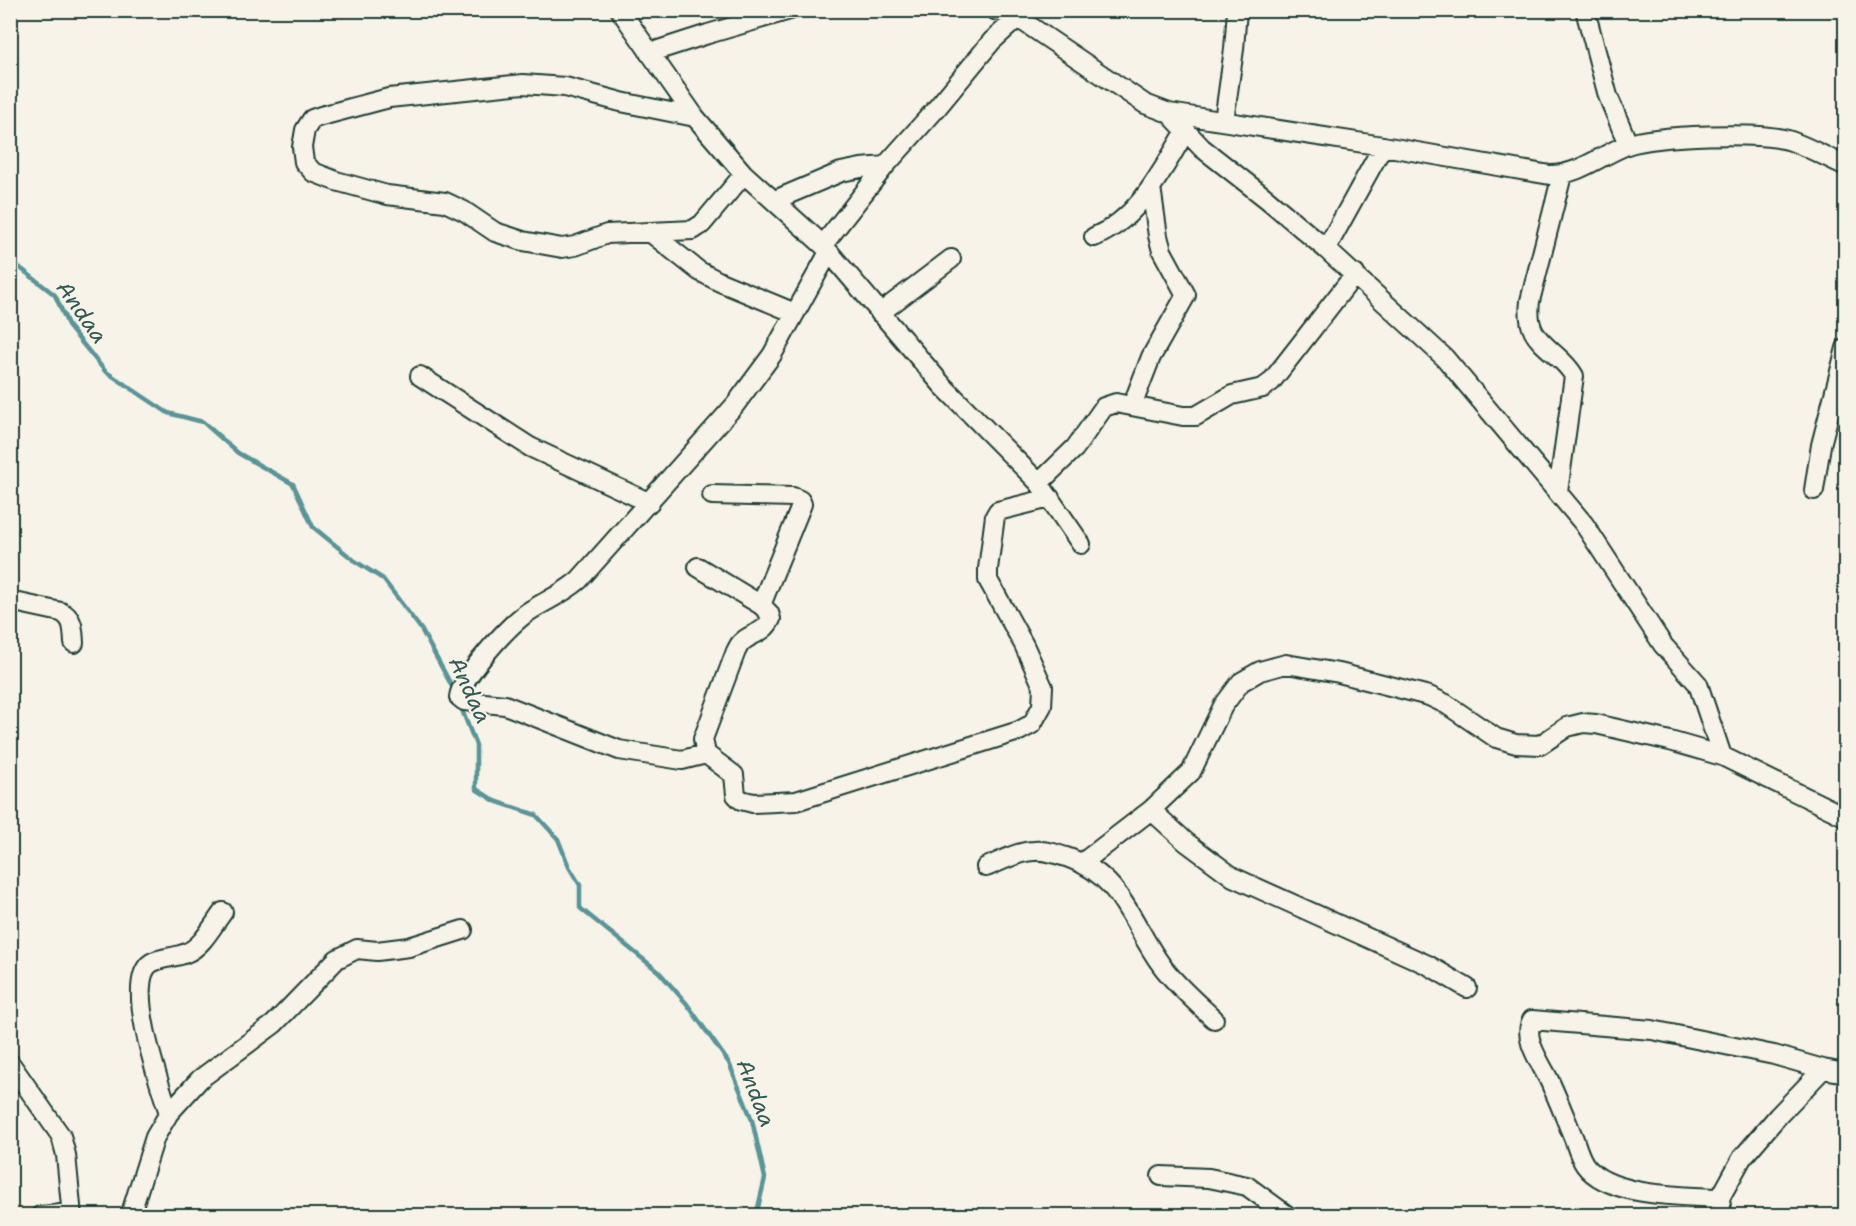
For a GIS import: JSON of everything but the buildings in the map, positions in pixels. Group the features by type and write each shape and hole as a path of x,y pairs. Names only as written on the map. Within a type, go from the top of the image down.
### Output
{"street":[{"path":"620,10 695,117 744,174 826,248 943,386 1039,483 1082,544"},
{"path":"649,53 790,10"},
{"path":"995,10 1022,14 1145,104 1169,113 1383,146 1529,172 1562,175 1628,144 1720,136 1771,136 1791,141 1845,166"},
{"path":"1224,121 1237,10"},
{"path":"1585,10 1608,96 1628,144"},
{"path":"706,754 682,760 619,750 505,705 469,702 459,697 461,687 508,629 526,614 568,590 579,580 735,405 772,355 826,248 885,166 936,109 992,40 1022,14"},
{"path":"695,117 621,102 565,87 523,84 389,98 312,119 305,130 302,147 304,162 312,172 387,195 445,202 464,211 495,232 523,242 562,248 575,246 606,234 693,230 702,224 744,174"},
{"path":"1169,113 1209,155 1267,199 1326,249 1445,358 1584,524 1663,645 1698,684 1722,756"},
{"path":"1094,237 1120,223 1138,206 1186,131"},
{"path":"1326,249 1383,146"},
{"path":"775,200 841,172 885,166"},
{"path":"1558,492 1574,376 1568,366 1534,335 1528,317 1562,175"},
{"path":"1132,406 1151,357 1186,295 1162,251 1150,187"},
{"path":"651,233 699,271 795,313"},
{"path":"880,313 951,259"},
{"path":"1039,483 1075,448 1104,407 1116,403 1183,416 1196,416 1232,395 1263,388 1271,382 1355,274"},
{"path":"1814,490 1821,445 1845,348"},
{"path":"420,376 530,447 650,503"},
{"path":"712,495 793,497 800,500 802,504 761,605"},
{"path":"698,567 761,605 769,613 771,619 768,626 759,634 743,641 736,651 702,740 706,754 734,775 736,795 741,800 753,803 796,801 1019,731 1032,724 1041,706 1043,687 1024,645 988,580 988,569 995,516 998,511 1050,498"},
{"path":"10,601 68,615 72,621 74,643"},
{"path":"1082,863 1151,810 1191,772 1222,705 1241,682 1260,671 1286,664 1339,673 1429,696 1446,704 1496,738 1516,744 1540,745 1567,727 1583,723 1670,741 1722,756 1845,817"},
{"path":"1151,810 1186,842 1233,877 1428,965 1467,988"},
{"path":"986,867 1031,850 1051,852 1096,870 1112,885 1162,966 1181,988 1214,1019"},
{"path":"169,1113 156,1073 141,1008 141,980 145,969 152,962 191,951 223,912"},
{"path":"130,1215 154,1137 169,1113 200,1079 274,1024 337,959 357,949 377,951 409,947 463,930"},
{"path":"1823,1069 1778,1116 1743,1158 1721,1207 1647,1192 1605,1181 1595,1176 1584,1164 1553,1088 1531,1042 1528,1028 1532,1020 1539,1019 1652,1029 1774,1054 1823,1069 1845,1073"},
{"path":"10,1063 61,1136 66,1155 71,1214 40,1215"},
{"path":"1161,1176 1209,1178 1247,1186 1288,1215"}],"waterway":[{"name":"Andaa","path":"10,260 55,295 69,327 105,371 168,413 203,422 238,453 293,484 313,527 355,561 383,579 421,629 455,692"},
{"name":"Andaa","path":"460,705 476,745 476,789 495,801 536,815 558,839 569,867 580,885 580,908 659,972 687,1004 729,1063 752,1120 765,1178 756,1216"}]}
